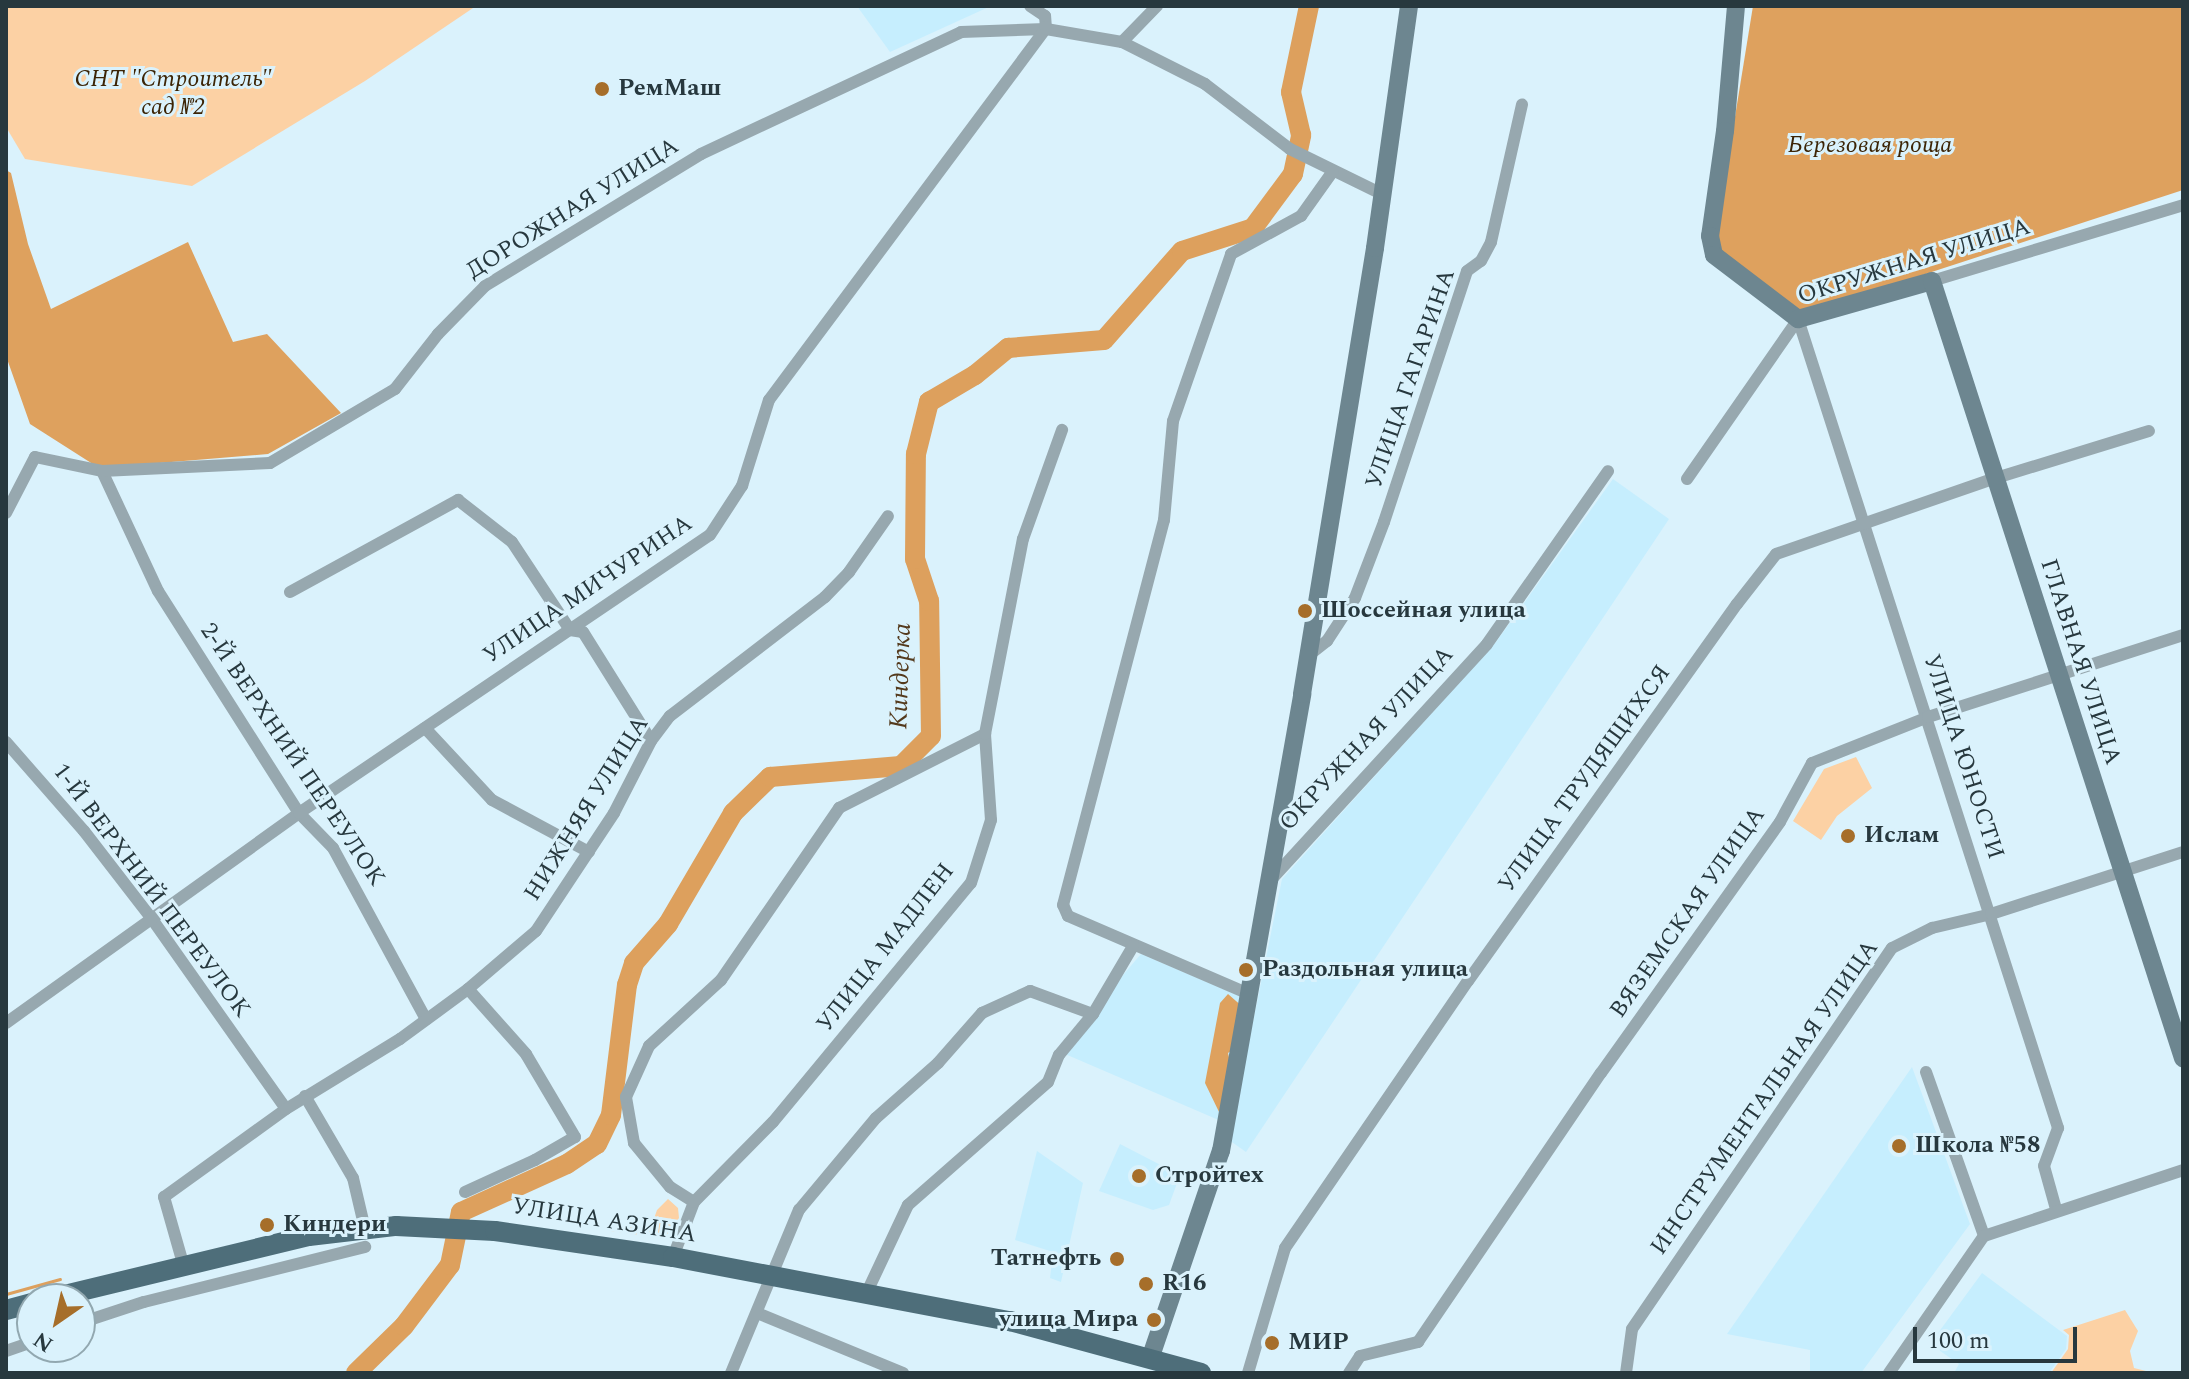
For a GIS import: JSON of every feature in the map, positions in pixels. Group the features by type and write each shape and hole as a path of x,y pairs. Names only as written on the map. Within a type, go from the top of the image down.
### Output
{"main road":[{"name":"УЛИЦА АЗИНА","path":"96,1288 281,1242 365,1238 396,1226 495,1231 771,1274 1010,1321 1147,1366"},
{"path":"1147,1366 1201,1373"}],"street":[{"path":"1030,6 1045,16 1046,29"},
{"path":"1122,42 1157,6"},
{"path":"1147,1366 1221,1151 1309,655 1372,263 1409,6"},
{"path":"1736,6 1725,131 1710,236 1714,255 1798,319"},
{"name":"ДОРОЖНАЯ УЛИЦА","path":"6,513 35,457 102,471 270,463 395,389 438,334 485,286 701,154 961,32 1046,29 1122,42 1205,84 1290,149 1380,193"},
{"name":"УЛИЦА МИЧУРИНА","path":"6,1023 299,813 710,535 742,486 769,400 1046,29"},
{"name":"УЛИЦА ГАГАРИНА","path":"1309,655 1327,641 1345,618 1384,522 1467,271 1481,261 1491,242 1522,104"},
{"path":"1249,994 1068,916 1063,905 1164,520 1173,421 1231,254 1301,216 1333,171"},
{"name":"ОКРУЖНАЯ УЛИЦА","path":"1687,479 1798,319 2183,205"},
{"name":"ГЛАВНАЯ УЛИЦА","path":"1932,281 2183,1058"},
{"name":"УЛИЦА ЮНОСТИ","path":"1798,319 2058,1128 2044,1166 2056,1209"},
{"name":"УЛИЦА МАДЛЕН","path":"673,1257 694,1202 773,1122 971,883 991,820 985,734 1023,539 1062,430"},
{"name":"УЛИЦА ТРУДЯЩИХСЯ","path":"1248,1373 1285,1248 1468,981 1776,554 1996,478 2149,431"},
{"name":"2-Й ВЕРХНИЙ ПЕРЕУЛОК","path":"102,471 158,591 299,813 333,848 426,1019"},
{"name":"ОКРУЖНАЯ УЛИЦА","path":"1269,881 1487,644 1608,471"},
{"path":"290,592 458,500 512,542 570,630 583,632 651,741"},
{"name":"НИЖНЯЯ УЛИЦА","path":"184,1267 164,1197 305,1096 468,989 536,931 589,852 651,741 670,716 825,597 849,572 888,516"},
{"path":"1315,617 1331,622 1345,618"},
{"name":"ВЯЗЕМСКАЯ УЛИЦА","path":"1349,1373 1360,1356 1418,1342 1601,1073 1780,822 1812,763 1928,717 2183,635"},
{"path":"425,728 492,800 589,852"},
{"path":"694,1202 670,1187 634,1143 626,1097 649,1046 721,980 839,808 985,734"},
{"name":"1-Й ВЕРХНИЙ ПЕРЕУЛОК","path":"6,742 84,831 152,919 286,1109"},
{"name":"ИНСТРУМЕНТАЛЬНАЯ УЛИЦА","path":"1626,1373 1632,1329 1892,948 1932,928 1991,914 2183,852"},
{"path":"867,1292 908,1205 1048,1082 1059,1055 1093,1014 1133,946"},
{"path":"465,1192 575,1137 526,1054 468,989"},
{"path":"731,1373 799,1210 876,1118 938,1063 982,1013 1030,991 1093,1014"},
{"path":"1926,1072 1984,1236"},
{"path":"96,1318 365,1238 353,1178 305,1096"},
{"path":"1889,1373 1984,1236 2056,1209 2183,1170"},
{"path":"757,1313 873,1367 903,1373"}],"shaded area":[{"path":"857,6 991,6 890,52"},
{"path":"1613,479 1669,519 1246,1152 1229,1140 1282,879 1496,642"},
{"path":"1141,954 1244,998 1221,1121 1058,1051"},
{"name":"Школа №58","path":"1912,1067 1970,1224 1861,1373 1810,1372 1810,1350 1727,1334"},
{"path":"1120,1144 1180,1175 1169,1205 1153,1210 1099,1191"},
{"path":"1037,1151 1083,1183 1061,1282 1050,1278 1053,1252 1015,1240"},
{"path":"1982,1273 2067,1336 2066,1349 2049,1373 1954,1373 1959,1364 1930,1344"}],"green space":[{"name":"СНТ \"Строитель\" сад №2","path":"6,6 476,6 365,81 192,186 25,159 6,127"},
{"name":"Березовая роща","path":"1753,6 2183,6 2183,190 1803,314 1714,246"},
{"path":"6,170 11,173 28,244 51,309 188,242 233,342 267,334 341,413 268,454 99,468 30,424 6,356"},
{"path":"1856,757 1872,788 1837,816 1821,840 1793,821 1824,769"},
{"path":"1228,994 1244,1008 1234,1049 1228,1053 1231,1066 1220,1114 1205,1083 1220,1003"},
{"path":"668,1199 678,1208 679,1218 664,1238 611,1231 613,1224 641,1229 651,1227 657,1210"},
{"path":"2125,1310 2138,1331 2130,1351 2134,1368 2154,1373 2051,1373 2068,1349 2069,1335 2063,1330"}],"waterway":[{"name":"Киндерка","path":"356,1373 404,1326 450,1265 461,1212 567,1164 597,1144 611,1115 627,985 634,963 668,924 733,813 770,777 901,766 931,736 929,601 915,559 916,454 929,402 975,375 1008,348 1104,340 1182,251 1253,228 1293,174 1301,135 1291,92 1309,6"},
{"path":"6,1294 60,1279"}],"place":[{"name":"РемМаш","path":"602,89"},
{"name":"Шоссейная улица","path":"1305,611"},
{"name":"Ислам","path":"1848,836"},
{"name":"Раздольная улица","path":"1246,970"},
{"name":"Школа №58","path":"1899,1146"},
{"name":"Стройтех","path":"1139,1176"},
{"name":"Киндери","path":"267,1225"},
{"name":"Татнефть","path":"1117,1259"},
{"name":"R16","path":"1146,1284"},
{"name":"улица Мира","path":"1154,1320"},
{"name":"МИР","path":"1272,1343"}]}
